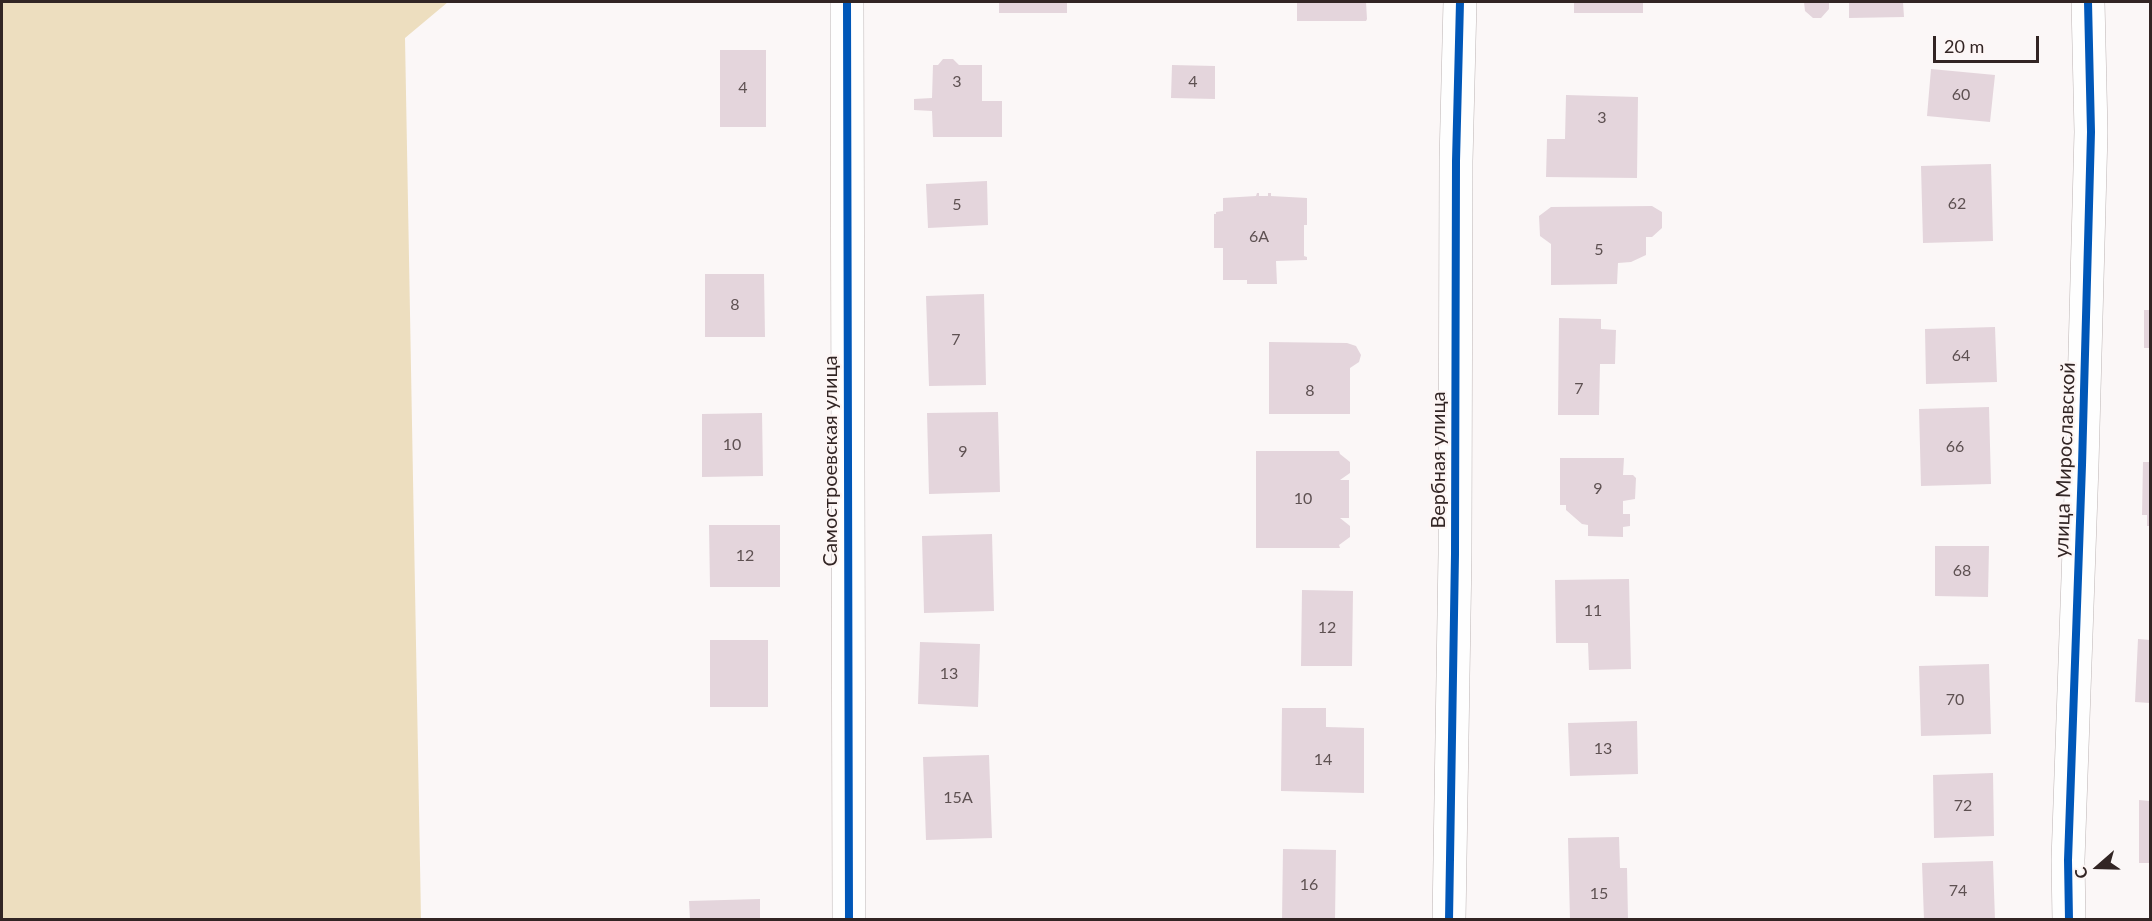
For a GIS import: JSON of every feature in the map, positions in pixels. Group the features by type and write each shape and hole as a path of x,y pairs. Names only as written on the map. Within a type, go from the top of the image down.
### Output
{"street":[{"name":"Самостроевская улица","path":"847,2 849,920"},
{"name":"Вербная улица","path":"1449,920 1455,554 1456,161 1460,2"},
{"name":"улица Мирославской","path":"2069,920 2068,848 2091,132 2088,2"}],"shaded area":[{"path":"2,2 448,2 405,38 421,919 2,919"}],"building":[{"path":"999,2 1067,2 1067,13 999,13"},
{"path":"1297,2 1366,2 1367,19 1366,21 1297,21"},
{"path":"1574,2 1643,2 1643,13 1574,13"},
{"path":"1804,2 1829,2 1829,9 1821,18 1813,18 1805,11"},
{"path":"1849,2 1903,2 1904,17 1849,18"},
{"path":"720,50 766,50 766,127 720,127"},
{"path":"943,59 953,59 959,65 982,65 982,101 1002,101 1002,137 933,137 932,111 914,110 914,99 932,98 933,65 938,65"},
{"path":"1172,65 1215,66 1215,99 1171,98"},
{"path":"1931,69 1995,75 1990,122 1927,116"},
{"path":"1566,95 1638,97 1637,178 1546,177 1547,139 1565,139"},
{"path":"1991,164 1993,241 1923,243 1921,166"},
{"path":"987,181 988,225 928,228 926,184"},
{"path":"1257,193 1259,196 1268,196 1268,193 1271,193 1271,196 1307,198 1304,256 1307,260 1276,261 1277,284 1247,284 1247,280 1223,280 1223,248 1214,248 1214,214 1223,211 1223,198 1256,196"},
{"path":"1652,206 1662,212 1662,228 1652,237 1646,237 1646,255 1631,262 1618,263 1617,284 1551,285 1551,244 1540,236 1539,216 1551,207"},
{"path":"705,274 764,274 765,337 705,337"},
{"path":"984,294 986,385 929,386 926,296"},
{"path":"2144,310 2150,310 2150,348 2144,348"},
{"path":"1559,318 1601,319 1601,329 1616,330 1615,364 1600,364 1599,415 1558,415"},
{"path":"1995,327 1997,382 1926,384 1925,329"},
{"path":"1269,342 1347,343 1356,346 1361,355 1359,362 1350,368 1350,414 1269,414"},
{"path":"1989,407 1991,484 1921,486 1919,409"},
{"path":"998,412 1000,492 929,494 927,413"},
{"path":"762,413 763,476 702,477 702,414"},
{"path":"1256,451 1339,451 1350,462 1350,473 1340,480 1349,480 1349,518 1340,518 1350,526 1350,537 1339,545 1340,548 1256,548"},
{"path":"1560,458 1624,458 1623,475 1633,475 1636,478 1635,499 1623,501 1623,514 1630,514 1630,526 1623,527 1623,537 1588,536 1588,525 1582,524 1566,510 1566,505 1560,505"},
{"path":"2143,462 2150,462 2150,526 2147,526 2147,515 2142,515"},
{"path":"709,525 780,525 780,587 710,587"},
{"path":"992,534 994,611 924,613 922,536"},
{"path":"1935,546 1989,546 1988,597 1935,596"},
{"path":"1629,579 1631,669 1589,670 1588,643 1556,643 1555,580"},
{"path":"1302,590 1353,591 1352,666 1301,666"},
{"path":"2138,639 2150,640 2150,703 2135,702"},
{"path":"710,640 768,640 768,707 710,707"},
{"path":"920,642 980,644 978,707 918,704"},
{"path":"1989,664 1991,734 1921,736 1919,666"},
{"path":"1282,708 1326,708 1326,727 1364,728 1364,793 1281,791"},
{"path":"1637,721 1638,774 1570,776 1568,723"},
{"path":"989,755 992,838 926,840 923,757"},
{"path":"1993,773 1994,836 1934,838 1933,775"},
{"path":"2139,800 2150,801 2150,863 2139,863"},
{"path":"1619,837 1620,868 1627,868 1628,920 1570,920 1568,838"},
{"path":"1283,849 1336,850 1335,920 1282,920"},
{"path":"1993,861 1995,920 1924,920 1922,863"},
{"path":"760,899 760,920 690,920 689,901"}],"cycle path":[{"path":"847,2 849,920"},
{"path":"1449,920 1455,554 1456,161 1460,2"},
{"path":"2069,920 2068,860 2091,132 2088,2"}]}
